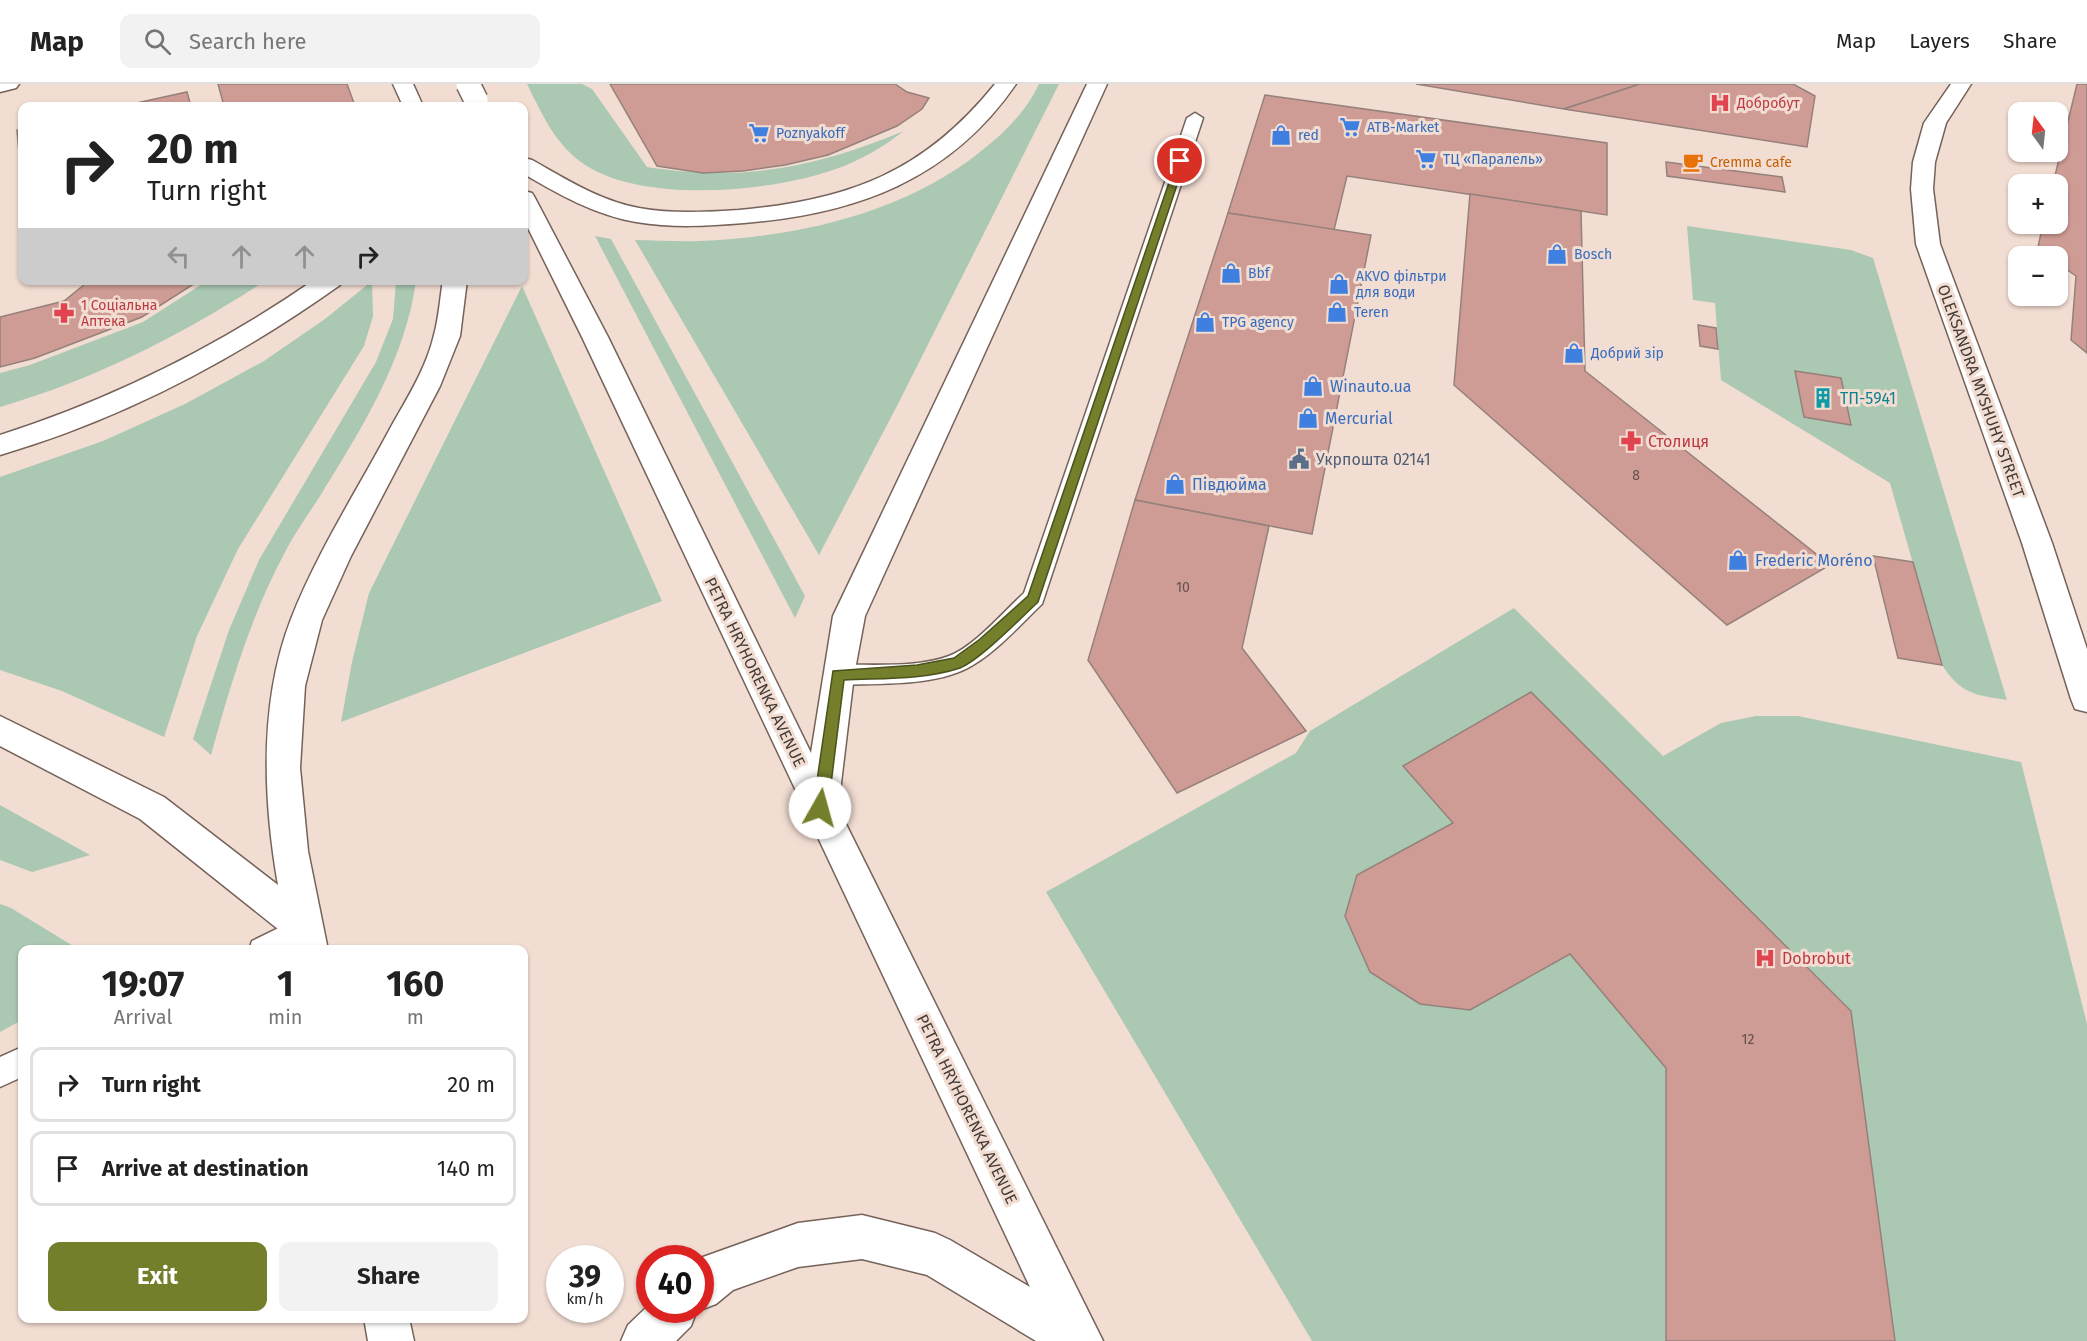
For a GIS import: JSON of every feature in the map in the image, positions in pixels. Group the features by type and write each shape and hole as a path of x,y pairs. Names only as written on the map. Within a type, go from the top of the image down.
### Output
{"main road":[{"path":"0,86 9,84"},
{"path":"403,84 411,102"},
{"path":"528,167 579,196 636,215 699,220 771,214 845,200 905,175 948,146 978,119 1006,84"},
{"path":"820,808 838,675 849,616 1096,84"},
{"name":"OLEKSANDRA MYSHUHY STREET","path":"1961,84 1935,123 1924,162 1922,189 1928,244 2037,543 2087,699"},
{"name":"PETRA HRYHORENKA AVENUE","path":"528,206 600,348 820,808 1080,1341"},
{"path":"0,445 89,414 169,378 238,342 324,285"},
{"path":"307,939 290,851 283,768 288,686 306,620 331,567 427,386 447,336 454,285"},
{"path":"0,730 152,808 307,939"},
{"path":"714,1278 798,1245 862,1237 935,1255 1080,1341"},
{"path":"387,1323 391,1341"},
{"path":"644,1341 662,1323"}],"lane":[{"path":"838,675 917,670 958,663 1034,598 1195,118"},
{"path":"282,945 307,939"},
{"path":"0,1072 18,1064"}],"green space":[{"path":"527,84 582,84 592,89 647,167 715,173 778,168 809,163 840,154 904,131 880,148 854,162 809,177 742,188 670,189 636,184 606,176 581,162 563,146 556,136"},
{"path":"1039,84 1059,84 899,402 819,555 635,240 699,241 773,234 847,218 883,206 950,173 980,152 1014,121 1028,104"},
{"path":"1687,226 1851,250 1873,258 2007,700 1977,694 1962,688 1942,665 1890,483 1721,380 1715,303 1693,300"},
{"path":"595,236 611,239 805,596 795,618"},
{"path":"201,285 259,285 203,319 137,354 70,383 0,407 0,373 30,365 143,322"},
{"path":"367,285 372,285 373,316 364,346 238,549 197,636 164,737 62,691 0,670 0,477 103,441 185,404 264,361 325,319"},
{"path":"396,285 415,285 402,338 380,393 336,470 292,539 261,603 242,653 211,755 193,739 229,630 259,560 376,362 393,319"},
{"path":"522,286 662,601 341,722 352,662 369,593"},
{"path":"1514,608 1663,756 1721,723 1756,716 1798,716 2021,762 2087,1024 2087,1341 1312,1341 1046,892 1296,753 1310,731"},
{"path":"0,805 90,855 32,872 0,860"},
{"path":"0,904 11,908 71,945 18,945 18,1022 0,1032"}],"building":[{"path":"218,84 347,84 354,102 223,102"},
{"name":"Poznyakoff","path":"610,84 895,84 907,92 929,98 922,109 897,126 828,155 785,165 743,171 703,173 657,166"},
{"path":"1416,84 1640,84 1564,109"},
{"path":"1640,84 1793,84 1815,96 1807,147 1564,109"},
{"path":"2077,84 2087,84 2087,353 2071,340 2076,276 2068,270 2068,246 2038,246 2041,234 2068,234 2068,174 2055,174 2058,162 2068,162 2068,122"},
{"path":"187,92 190,102 141,102"},
{"name":"ТЦ «Паралель»","path":"1265,95 1607,143 1607,215 1347,176 1334,230 1228,213"},
{"path":"1666,162 1782,177 1785,192 1667,176"},
{"path":"1470,194 1581,211 1585,371 1830,565 1727,625 1454,385"},
{"path":"1228,213 1371,235 1312,534 1135,500"},
{"path":"84,285 192,285 142,317 35,358 0,367 0,317 64,301"},
{"path":"1698,325 1716,328 1718,349 1700,346"},
{"name":"ТП-5941","path":"1795,371 1841,378 1851,425 1804,417"},
{"path":"1135,500 1269,526 1242,648 1306,731 1177,793 1088,660"},
{"path":"1873,556 1913,562 1942,665 1898,658"},
{"path":"1531,692 1851,1011 1895,1341 1666,1341 1666,1068 1570,954 1470,1010 1420,1004 1370,972 1345,916 1357,875 1453,823 1403,766"}],"place":[{"name":"Добробут","path":"1720,103"},
{"name":"ATB-Market","path":"1350,127"},
{"name":"Poznyakoff","path":"759,133"},
{"name":"red","path":"1281,135"},
{"name":"ТЦ «Паралель»","path":"1426,159"},
{"name":"Cremma cafe","path":"1693,162"},
{"name":"Bosch","path":"1557,254"},
{"name":"Bbf","path":"1231,273"},
{"name":"AKVO фільтри для води","path":"1339,284"},
{"name":"Teren","path":"1337,312"},
{"name":"1 Соціальна Аптека","path":"64,313"},
{"name":"TPG agency","path":"1205,322"},
{"name":"Добрий зір","path":"1574,353"},
{"name":"Winauto.ua","path":"1313,386"},
{"name":"ТП-5941","path":"1823,398"},
{"name":"Mercurial","path":"1308,418"},
{"name":"Столиця","path":"1631,441"},
{"name":"Укрпошта 02141","path":"1299,459"},
{"name":"Півдюйма","path":"1175,484"},
{"name":"Frederic Moréno","path":"1738,560"},
{"name":"Dobrobut","path":"1765,958"}],"route":[{"path":"820,808 838,675 917,670 958,663 1034,598 1180,161"}]}
